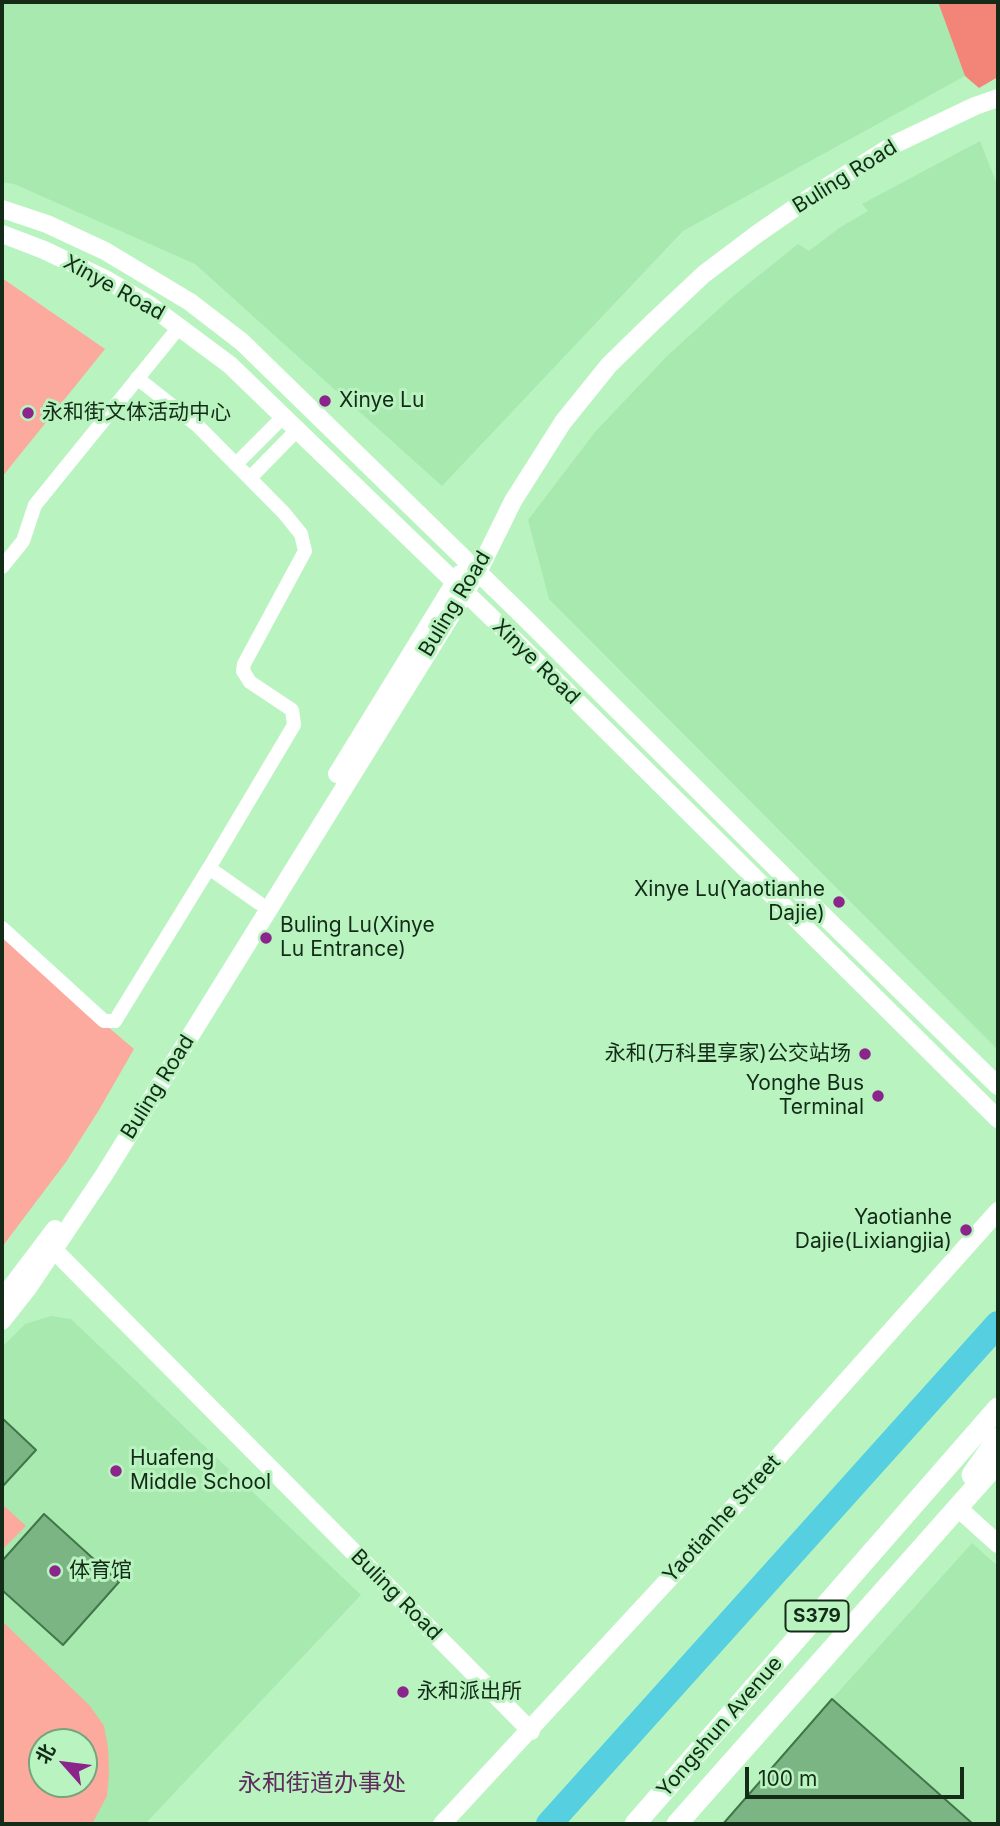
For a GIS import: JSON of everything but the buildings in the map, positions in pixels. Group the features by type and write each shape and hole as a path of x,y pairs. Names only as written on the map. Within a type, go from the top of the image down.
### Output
{"main road":[{"name":"Yongshun Avenue","path":"635,1824 998,1408"},
{"path":"951,1515 973,1472 998,1438"},
{"name":"Yongshun Avenue","path":"677,1824 998,1462"}],"street":[{"name":"Buling Road","path":"2,1321 259,902 563,422 610,365 704,274 812,195 893,145 998,98"},
{"name":"Xinye Road","path":"2,209 47,224 105,251 173,291 242,342 998,1086"},
{"name":"Xinye Road","path":"2,234 107,280 180,326 230,365 460,587 998,1119"},
{"path":"2,567 23,541 35,505 180,326"},
{"path":"2,928 104,1021 115,1021 294,725 292,709 250,682 243,671 244,664 305,551 301,534 284,513 198,426 137,378"},
{"path":"236,464 283,417"},
{"path":"250,478 296,430"},
{"name":"Buling Road","path":"2,1299 50,1246 104,1175 460,587"},
{"path":"209,868 259,902"},
{"name":"Yaotianhe Street","path":"442,1824 531,1731 998,1211"},
{"name":"Buling Road","path":"50,1246 531,1731"},
{"path":"951,1515 998,1544"}],"shaded area":[{"path":"2,2 938,2 965,76 683,231 442,486 195,264 14,184 2,182"},
{"path":"938,2 998,2 998,77 979,88 965,76"},
{"path":"980,141 998,187 998,1050 549,599 528,520 595,432 667,356 732,297 798,244 809,251 839,228 868,211 862,204"},
{"name":"永和街文体活动中心","path":"2,278 105,349 2,477"},
{"path":"2,937 134,1049 66,1162 2,1247"},
{"name":"Huafeng Middle School","path":"51,1316 71,1319 361,1595 145,1824 2,1824 2,1347 25,1324"},
{"path":"2,1504 26,1526 2,1550"},
{"path":"972,1543 998,1566 998,1824 973,1824 832,1699"},
{"path":"2,1621 90,1706 104,1726 108,1748 107,1796 92,1824 2,1824"}],"waterway":[{"path":"549,1824 998,1324"}],"place":[{"name":"Xinye Lu","path":"325,401"},
{"name":"永和街文体活动中心","path":"28,413"},
{"name":"Xinye Lu(Yaotianhe Dajie)","path":"839,902"},
{"name":"Buling Lu(Xinye Lu Entrance)","path":"266,938"},
{"name":"永和(万科里享家)公交站场","path":"865,1054"},
{"name":"Yonghe Bus Terminal","path":"878,1096"},
{"name":"Yaotianhe Dajie(Lixiangjia)","path":"966,1230"},
{"name":"Huafeng Middle School","path":"116,1471"},
{"name":"体育馆","path":"55,1571"},
{"name":"永和派出所","path":"403,1692"}],"district":[{"name":"永和街道办事处","path":"322,1784"}]}
